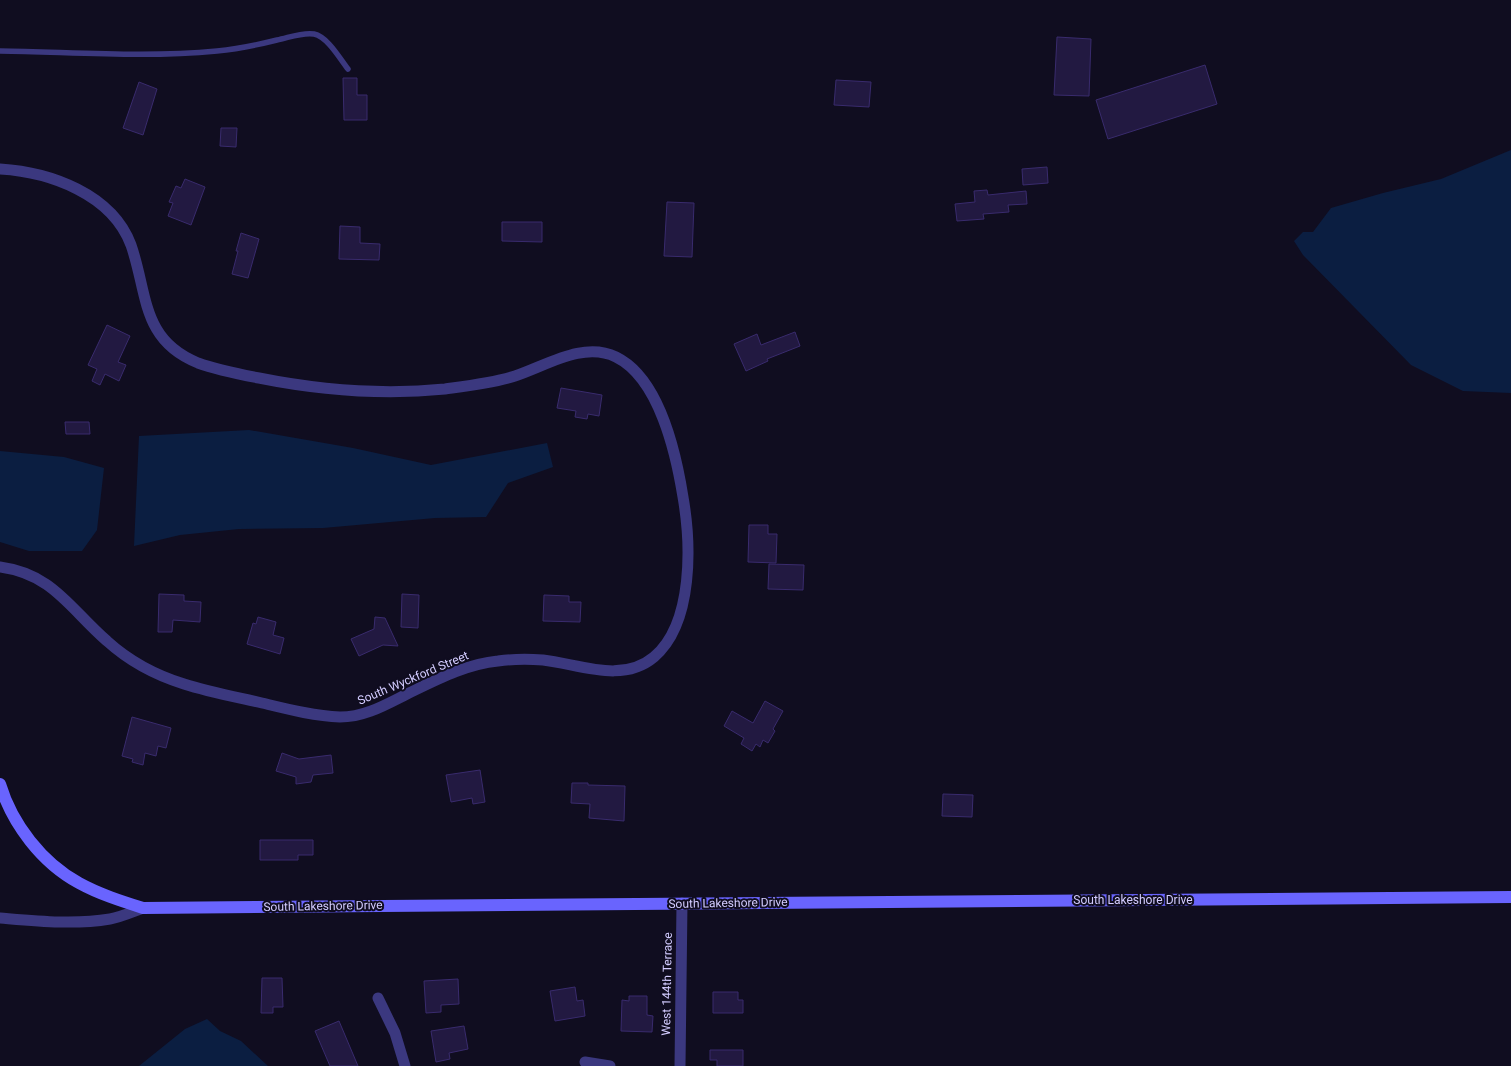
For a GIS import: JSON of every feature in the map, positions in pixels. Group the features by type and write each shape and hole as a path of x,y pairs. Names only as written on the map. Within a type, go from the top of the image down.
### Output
{"street":[{"name":"South Wyckford Street","path":"0,168 12,169 61,181 79,189 107,210 121,226 130,244 151,320 162,337 175,349 191,360 204,365 281,382 398,392 446,389 500,380 578,353 593,351 607,353 621,359 638,373 648,388 665,422 674,450 684,501 688,549 682,608 676,626 669,640 657,655 645,664 631,669 605,671 538,660 489,662 453,673 373,711 357,716 343,717 323,716 292,710 204,690 165,677 137,664 109,644 65,599 44,582 28,573 0,567"},
{"name":"South Lakeshore Drive","path":"0,784 10,809 21,828 36,848 57,869 80,884 97,892 143,908 1511,897"},
{"name":"West 144th Terrace","path":"680,1066 682,903"},
{"path":"0,918 40,921 90,921 112,919 143,908"},
{"path":"378,998 395,1033 405,1066"},
{"path":"585,1062 610,1066"}],"lane":[{"path":"0,51 127,54 187,53 252,46 304,34 316,34 325,40 348,69"}],"water":[{"path":"1511,150 1511,393 1463,391 1411,365 1303,255 1294,241 1303,232 1313,232 1331,208 1441,179"},
{"path":"249,430 353,448 431,465 547,443 553,467 508,483 486,517 435,518 323,528 239,529 180,535 134,546 139,436"},
{"path":"0,451 64,457 104,468 97,530 82,551 29,551 0,542"},
{"path":"207,1019 220,1031 241,1041 268,1066 139,1066 185,1029"}],"building":[{"path":"1057,37 1091,39 1089,96 1054,95"},
{"path":"1205,65 1217,104 1108,139 1096,100"},
{"path":"343,78 357,78 357,95 367,95 367,120 344,120"},
{"path":"836,80 871,82 869,107 834,105"},
{"path":"139,82 157,89 143,135 123,128"},
{"path":"221,128 237,128 236,147 220,146"},
{"path":"1047,167 1048,183 1023,185 1022,169"},
{"path":"185,179 205,187 191,225 168,216 173,203 169,202 176,186 181,188"},
{"path":"987,190 988,195 1026,191 1027,204 1008,205 1009,212 983,214 984,219 957,221 955,204 975,202 974,191"},
{"path":"667,202 694,203 692,257 664,256"},
{"path":"502,222 542,222 542,242 502,241"},
{"path":"340,226 360,227 360,243 380,244 379,260 339,259"},
{"path":"241,233 259,239 248,278 232,274"},
{"path":"107,325 130,336 118,362 126,365 119,381 105,374 100,385 92,381 97,369 88,365"},
{"path":"795,332 800,346 767,359 768,361 746,371 734,344 757,334 761,345"},
{"path":"561,388 602,395 599,416 588,414 587,419 575,417 576,411 557,408"},
{"path":"65,422 89,422 90,434 66,434"},
{"path":"749,525 768,525 768,534 777,534 776,563 748,562"},
{"path":"769,564 804,565 803,590 768,589"},
{"path":"159,594 184,595 184,601 201,602 200,622 173,620 172,632 158,632"},
{"path":"402,594 419,595 418,628 401,627"},
{"path":"544,595 569,596 569,602 581,602 580,622 543,621"},
{"path":"258,617 276,622 273,635 284,638 280,654 247,644 253,623 256,624"},
{"path":"375,617 385,618 398,646 383,645 359,656 351,639 374,629"},
{"path":"765,701 783,711 768,743 763,740 760,747 756,744 752,751 741,744 744,738 724,726 732,711 753,723"},
{"path":"132,717 171,728 166,748 158,746 156,756 145,753 143,765 132,762 133,759 122,756"},
{"path":"282,753 299,759 331,755 333,773 313,775 311,782 296,784 296,777 276,771"},
{"path":"480,770 485,802 473,804 472,798 451,802 446,775"},
{"path":"572,783 625,786 624,821 589,818 590,804 571,803"},
{"path":"943,794 973,795 972,817 942,816"},
{"path":"260,840 313,840 313,855 298,855 298,860 260,860"},
{"path":"262,978 282,978 283,1007 273,1007 273,1013 261,1013"},
{"path":"458,979 459,1004 441,1005 441,1012 426,1013 424,981"},
{"path":"575,987 577,1001 583,1000 585,1016 555,1021 550,991"},
{"path":"713,992 738,992 738,1000 743,1000 743,1013 713,1013"},
{"path":"629,996 647,996 647,1015 653,1016 652,1032 621,1031 622,1000 629,1001"},
{"path":"339,1021 358,1066 330,1066 315,1031"},
{"path":"464,1026 468,1049 449,1053 450,1059 436,1062 431,1031"},
{"path":"710,1050 743,1050 743,1066 717,1066 717,1060 710,1060"}]}
